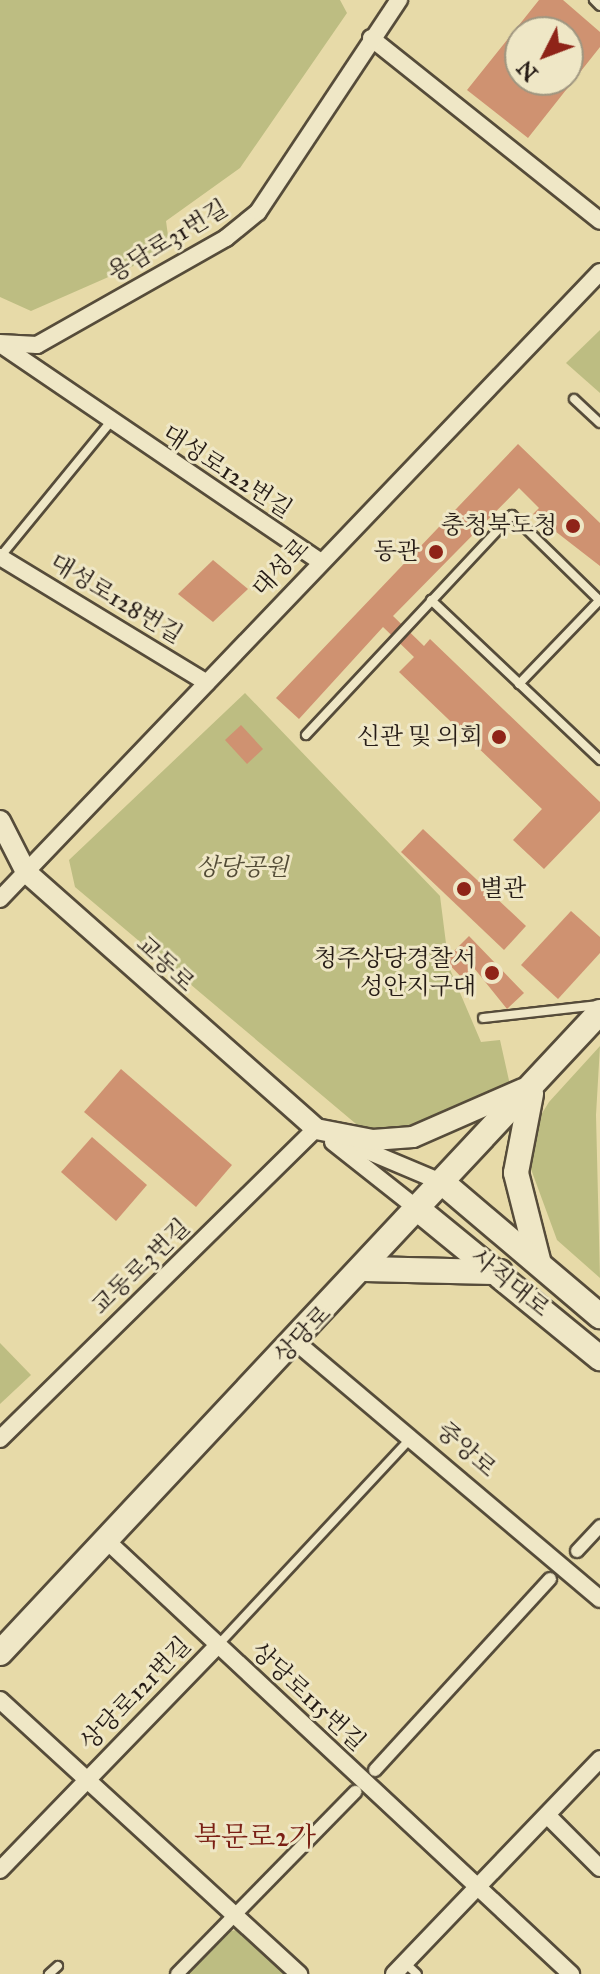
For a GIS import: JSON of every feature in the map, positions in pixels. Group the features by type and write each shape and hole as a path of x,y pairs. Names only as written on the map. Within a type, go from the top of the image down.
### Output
{"main road":[{"name":"상당로","path":"0,1653 365,1269 600,1012"},
{"path":"535,1082 519,1130 516,1173 541,1266"},
{"name":"사직대로","path":"443,1183 600,1316"},
{"name":"사직대로","path":"419,1210 500,1272 600,1358"},
{"path":"365,1269 500,1272"}],"street":[{"name":"용담로31번길","path":"0,343 37,345 247,221 399,0"},
{"path":"371,38 600,221"},
{"name":"대성로","path":"0,899 319,561 600,272"},
{"name":"대성로122번길","path":"0,343 109,424 319,561"},
{"name":"대성로128번길","path":"0,557 207,683"},
{"name":"교동로","path":"0,821 26,872 316,1129 419,1210"},
{"path":"316,1129 373,1140 413,1137 475,1116 535,1082"},
{"name":"교동로","path":"316,1129 443,1183"},
{"name":"교동로3번길","path":"0,1439 316,1129"},
{"name":"중앙로","path":"296,1342 413,1436 600,1599"},
{"path":"577,1551 600,1526"},
{"name":"상당로115번길","path":"107,1541 571,1974"},
{"path":"375,1770 550,1579"},
{"name":"상당로121번길","path":"90,1777 218,1645"},
{"name":"상당로121번길","path":"0,1700 90,1777 299,1974"},
{"path":"405,1970 600,1759"},
{"path":"0,1870 90,1777"},
{"path":"177,1974 355,1792"},
{"path":"547,1815 600,1868"}],"lane":[{"path":"594,0 600,6"},
{"path":"574,399 600,423"},
{"path":"0,557 109,424"},
{"path":"306,735 512,515 600,601 519,684"},
{"path":"431,600 600,760"},
{"path":"483,1018 600,1005"},
{"path":"218,1645 413,1436"},
{"path":"49,1974 58,1966"}],"green space":[{"path":"0,0 340,0 347,13 240,168 166,221 170,250 31,311 0,297"},
{"path":"600,330 600,393 566,363"},
{"name":"상당공원","path":"245,693 440,896 449,967 481,1042 500,1040 510,1085 423,1128 362,1129 75,887 69,860"},
{"path":"600,1046 596,1115 600,1278 557,1240 528,1161 531,1131 549,1102"},
{"path":"0,1343 31,1375 0,1404"},
{"path":"241,1929 291,1974 180,1974 217,1934"}],"building":[{"path":"539,0 563,0 582,16 526,16"},
{"path":"584,18 600,32 600,47 584,67"},
{"path":"504,44 504,96 561,96 528,138 467,90"},
{"path":"518,444 600,523 600,566 533,514 539,508 519,488 393,616 424,646 430,639 600,802 600,811 544,869 513,840 542,809 399,672 414,657 383,627 299,719 276,698"},
{"path":"213,560 248,589 213,622 178,594"},
{"path":"241,725 263,749 247,764 225,740"},
{"name":"별관","path":"423,829 526,926 504,950 401,852"},
{"path":"571,911 600,937 600,953 558,999 521,965"},
{"name":"청주상당경찰서 성안지구대","path":"469,936 524,993 507,1009 474,968 463,979 445,960"},
{"path":"121,1069 232,1165 196,1207 84,1112"},
{"path":"92,1137 147,1185 116,1221 61,1172"}],"place":[{"name":"충청북도청","path":"573,526"},
{"name":"동관","path":"436,552"},
{"name":"신관 및 의회","path":"499,737"},
{"name":"별관","path":"464,889"},
{"name":"청주상당경찰서 성안지구대","path":"492,973"}],"district":[{"name":"북문로2가","path":"255,1837"}]}
